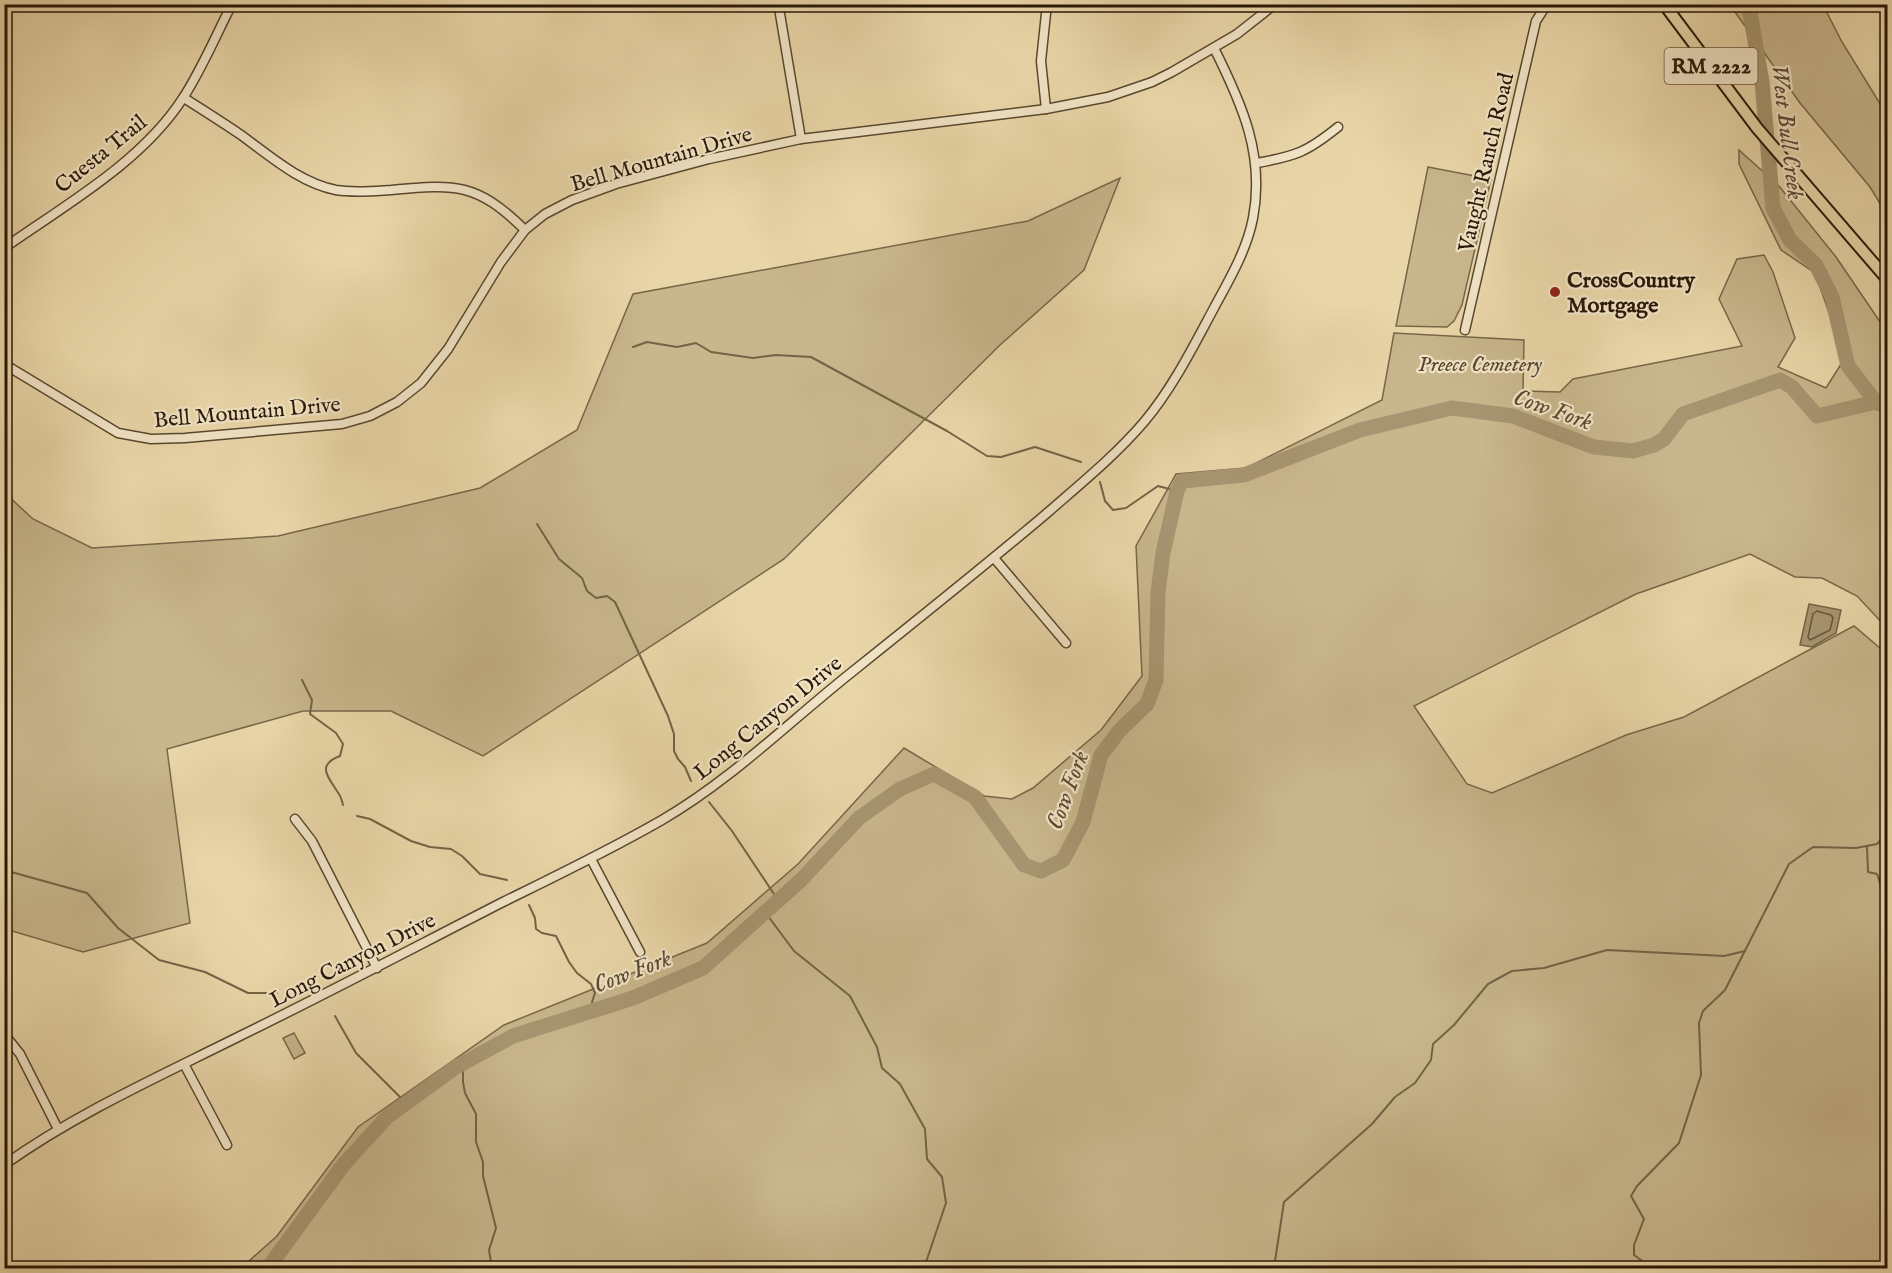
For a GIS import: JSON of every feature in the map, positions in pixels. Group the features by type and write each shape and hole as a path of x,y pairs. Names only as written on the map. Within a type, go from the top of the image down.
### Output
{"main road":[{"name":"RM 2222","path":"1664,4 1757,129 1887,280"}],"street":[{"name":"Cuesta Trail","path":"4,248 112,171 140,148 164,123 184,98 232,4"},
{"path":"1047,4 1041,61 1047,109"},
{"name":"Bell Mountain Drive","path":"4,364 118,433 151,439 342,424 370,416 397,402 421,383 448,349 501,262 525,230 545,214 572,200 616,184 709,159 801,139 1047,109 1084,103 1132,90 1172,72 1214,48 1257,20 1275,4"},
{"name":"Vaught Ranch Road","path":"1465,330 1536,21 1547,4"},
{"path":"780,14 801,139"},
{"name":"Long Canyon Drive","path":"4,1165 58,1129 377,968 663,819 720,781 994,558 1116,451 1145,420 1167,390 1234,271 1253,221 1257,163 1248,126 1214,48"},
{"path":"184,98 294,173 311,182 337,190 374,191 431,186 470,191 488,198 525,230"},
{"path":"1257,163 1290,157 1306,151 1338,127"},
{"path":"994,558 1066,643"},
{"path":"295,819 312,841 377,968"},
{"path":"591,858 640,952"},
{"path":"4,1035 20,1054 58,1129"},
{"path":"184,1064 227,1145"}],"green space":[{"path":"1730,5 1823,5 1842,42 1887,115 1887,215 1870,187 1800,103"},
{"name":"Preece Cemetery","path":"1739,150 1779,186 1836,257 1887,332 1888,550 1882,557 1887,570 1887,628 1857,596 1822,578 1795,577 1750,554 1636,594 1414,706 1467,784 1492,793 1626,735 1684,717 1854,626 1887,654 1887,1268 241,1268 277,1236 358,1127 504,1025 707,943 798,864 904,748 984,796 1012,799 1033,788 1101,730 1142,676 1136,546 1176,474 1246,468 1382,400 1394,333 1524,340 1523,391 1560,392 1573,379 1742,346 1719,299 1737,259 1764,255 1773,272 1795,338 1778,367 1826,388 1843,361 1840,344 1815,273 1781,250 1739,164"},
{"path":"1428,167 1491,179 1462,305 1454,321 1447,327 1396,326"},
{"path":"1120,178 1084,270 1000,345 784,559 483,756 391,711 303,711 167,749 190,923 83,952 5,929 5,493 33,519 92,548 278,536 480,488 577,430 633,294 1028,221"},
{"path":"294,1033 305,1053 294,1059 283,1038"}],"water":[{"path":"1809,604 1841,610 1836,633 1812,647 1800,645"}],"waterway":[{"path":"397,11 413,4"},
{"name":"West Bull Creek","path":"1745,4 1750,12 1762,82 1773,208 1790,240 1816,265 1832,297 1848,366 1876,402 1888,408"},
{"path":"633,347 647,342 677,347 696,343 711,352 753,358 776,355 811,357 947,431 987,456 1001,457 1035,447 1081,462"},
{"name":"Cow Fork","path":"268,1268 344,1164 387,1117 456,1067 513,1036 633,998 703,968 801,880 859,818 900,789 934,774 975,797 1024,865 1041,871 1063,860 1083,822 1101,755 1120,730 1147,704 1156,680 1158,592 1163,553 1177,491 1182,481 1244,475 1360,430 1452,408 1513,416 1594,447 1633,451 1654,445 1664,439 1683,414 1780,380 1792,387 1817,416 1876,402"},
{"path":"1100,482 1105,501 1113,510 1126,508 1158,486 1177,491"},
{"path":"537,524 559,559 582,578 587,591 596,598 607,596 615,602 668,716 674,734 674,751 691,781"},
{"path":"302,680 312,700 310,714 336,733 343,744 340,756 328,763 326,767 330,781 343,805"},
{"path":"709,802 732,831 778,900"},
{"path":"357,816 370,819 411,841 430,847 451,849 462,856 480,874 507,880"},
{"path":"1652,1268 1634,1255 1634,1245 1644,1219 1631,1196 1637,1186 1679,1143 1701,1075 1699,1023 1703,1011 1725,990 1789,864 1813,847 1856,848 1877,844 1888,832"},
{"path":"1867,846 1868,872 1877,874 1888,907"},
{"path":"4,870 87,893 118,928 159,960 205,972 248,993 277,993"},
{"path":"529,905 535,918 536,929 556,936 577,973 591,984 595,993 592,1002 595,1010"},
{"path":"765,912 794,951 850,996 877,1047 882,1068 900,1084 925,1129 927,1159 942,1177 946,1203 924,1268"},
{"path":"1275,1261 1284,1202 1372,1124 1395,1097 1415,1083 1431,1060 1433,1044 1454,1025 1488,984 1512,971 1544,968 1607,950 1724,956 1745,951"},
{"path":"335,1016 356,1053 406,1103"},
{"path":"463,1062 465,1093 476,1114 476,1142 483,1162 483,1176 496,1228 489,1250 492,1268"}],"place":[{"name":"CrossCountry Mortgage","path":"1555,292"}]}
